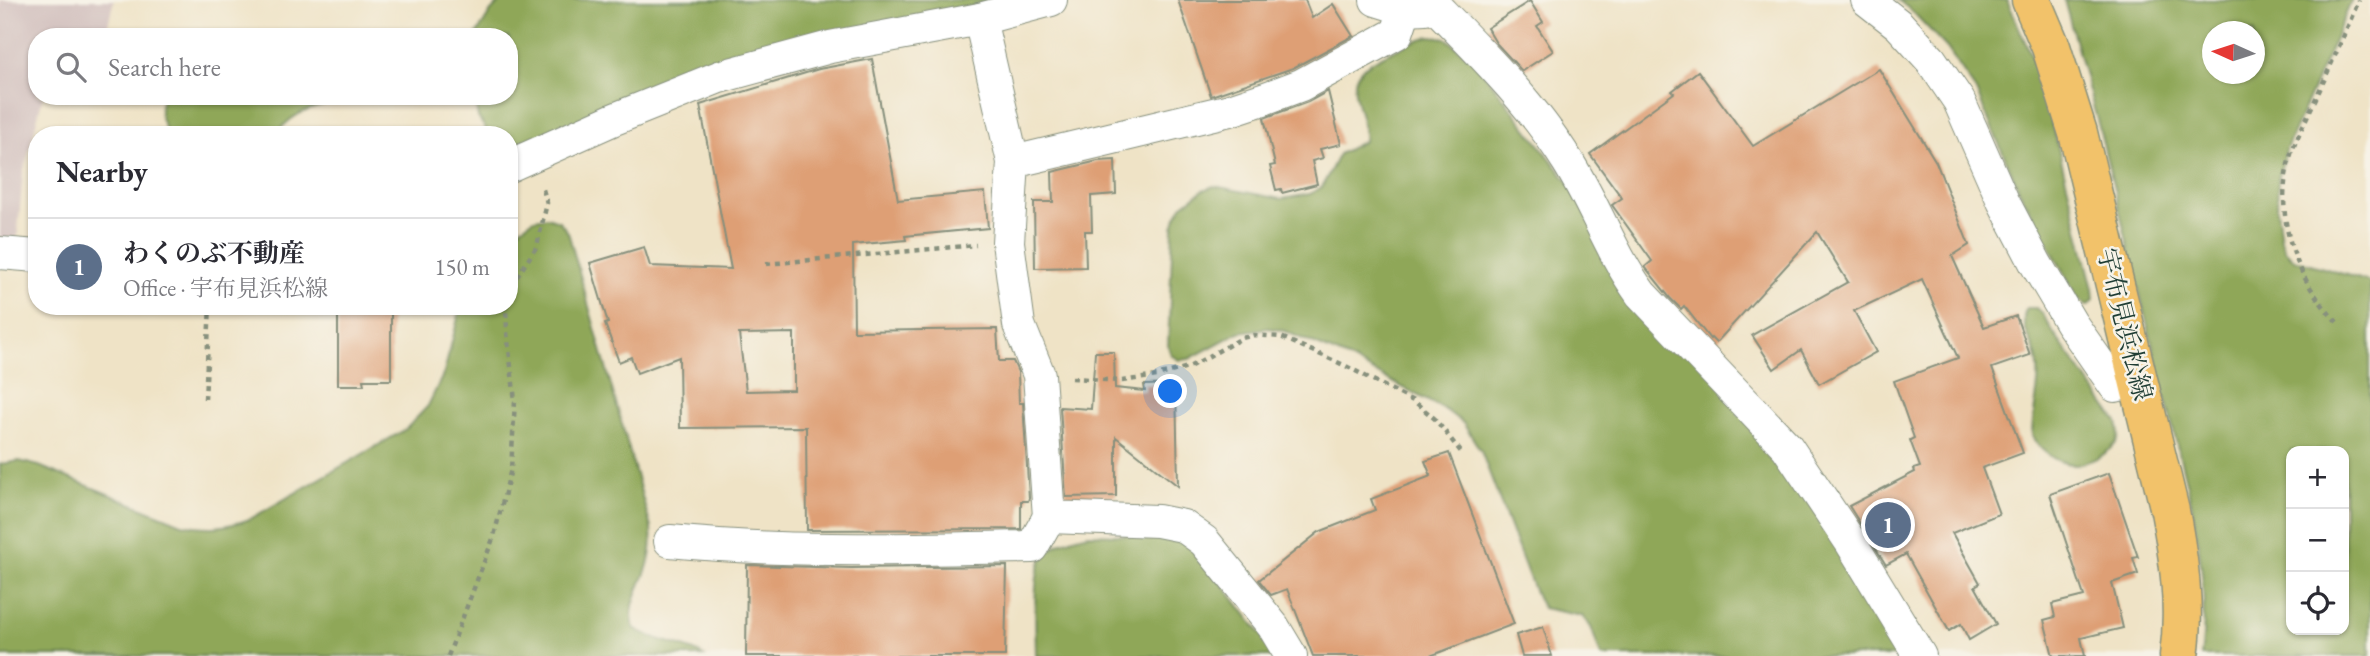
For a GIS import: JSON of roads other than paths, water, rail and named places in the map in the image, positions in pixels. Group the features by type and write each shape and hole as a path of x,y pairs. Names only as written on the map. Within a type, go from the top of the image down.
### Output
{"main road":[{"name":"宇布見浜松線","path":"2031,0 2051,47 2078,133 2178,555 2182,601 2179,656"}],"street":[{"path":"522,161 612,120 719,77 830,47 980,19 1051,0"},
{"path":"1867,0 1899,26 1931,61 1959,101 2003,201 2036,264 2071,323 2115,386 2138,380"},
{"path":"1013,162 1230,110 1301,85 1397,33 1390,4 1444,4 1557,145 1641,294 1787,447 1850,541 1920,656"},
{"path":"670,541 737,548 845,550 1032,547 1049,517 1039,374 1019,325 1008,242 1013,162 980,19"},
{"path":"0,253 28,255"},
{"path":"1049,517 1158,521 1183,526 1204,541 1273,626 1291,656"}],"place":[{"name":"わくのぶ不動産","path":"1888,525"}]}
